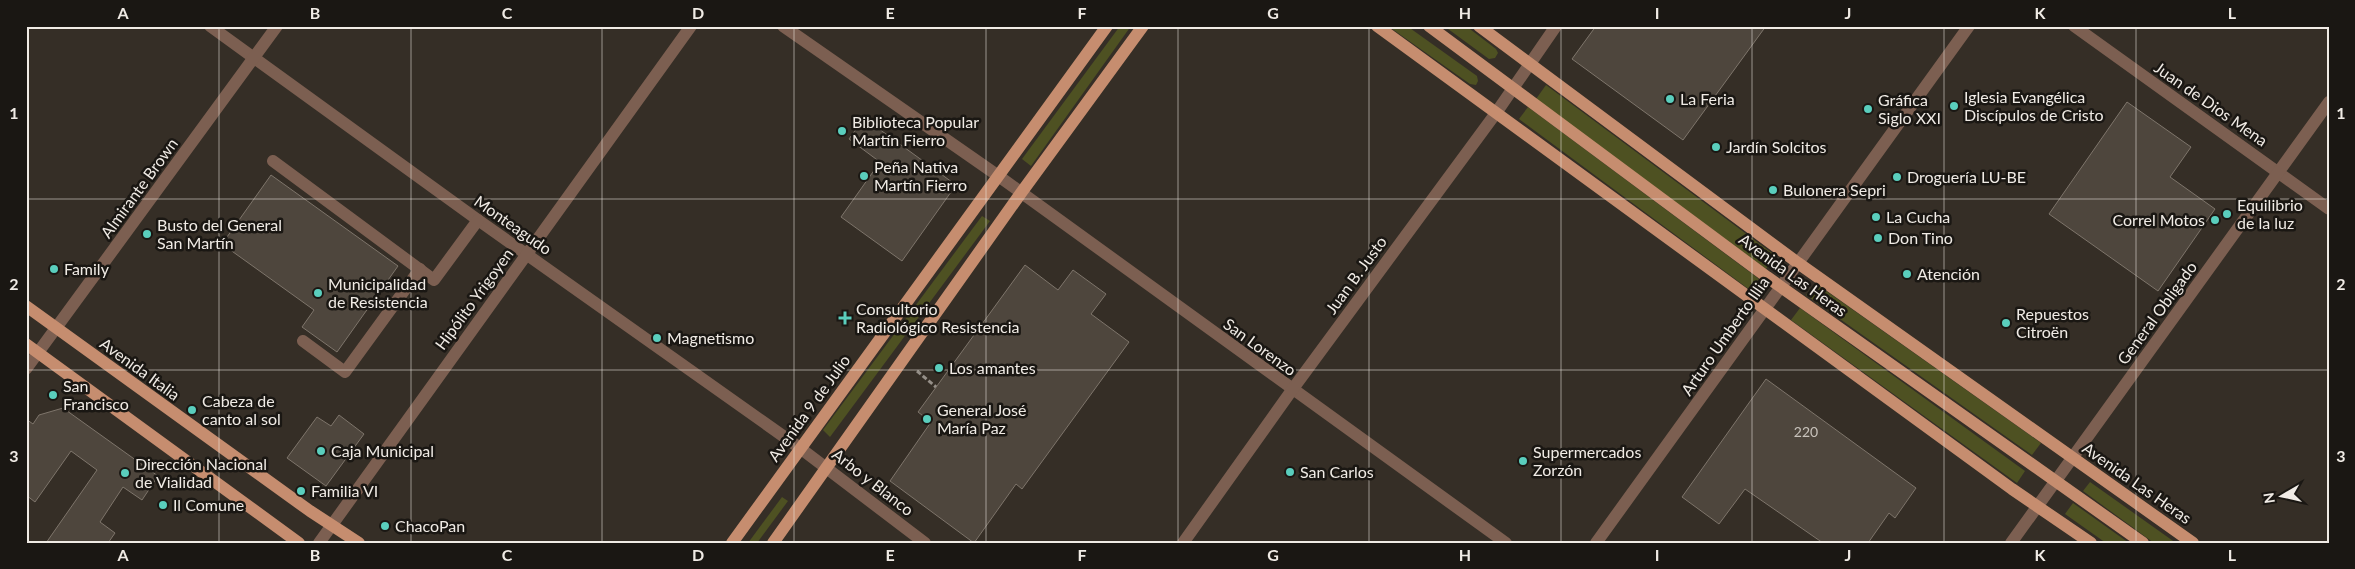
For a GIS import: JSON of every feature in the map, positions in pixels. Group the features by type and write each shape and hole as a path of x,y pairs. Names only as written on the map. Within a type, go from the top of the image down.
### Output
{"main road":[{"name":"Avenida 9 de Julio","path":"732,543 997,175 1107,26"},
{"path":"773,543 1021,193 1143,26"},
{"path":"1377,26 2037,506 2091,543"},
{"name":"Avenida Las Heras","path":"1429,26 1780,286 2143,543"},
{"name":"Avenida Las Heras","path":"1480,26 1798,263 2193,543"},
{"name":"Avenida Italia","path":"26,306 331,526 359,543"},
{"path":"26,344 299,543"}],"street":[{"name":"Monteagudo","path":"210,26 478,220 800,448"},
{"name":"Almirante Brown","path":"26,369 277,26"},
{"name":"Hipólito Yrigoyen","path":"318,543 691,26"},
{"name":"San Lorenzo","path":"784,26 997,175 1506,543"},
{"name":"Juan B. Justo","path":"1183,543 1292,390 1496,113 1556,26"},
{"name":"Arturo Umberto Illia","path":"1596,543 1969,26"},
{"name":"Juan de Dios Mena","path":"2074,26 2329,209"},
{"name":"General Obligado","path":"2011,543 2329,102"},
{"path":"273,161 434,280 478,220"},
{"path":"303,341 345,372 420,269"},
{"name":"Arbo y Blanco","path":"800,448 925,543"}],"path":[{"path":"917,372 936,387"}],"green space":[{"path":"1120,26 1131,26 1031,166 1022,159"},
{"path":"1388,26 1407,26 1477,76 1478,81 1476,85 1470,84"},
{"path":"1444,26 1466,26 1496,49 1498,53 1495,58 1489,59"},
{"path":"1546,85 1776,256 1766,269 1536,99"},
{"path":"1528,107 1759,279 1750,290 1519,119"},
{"path":"982,216 990,221 830,437 823,430"},
{"path":"1815,283 2041,443 2032,455 1806,295"},
{"path":"1800,308 2025,471 2017,483 1791,320"},
{"path":"2090,482 2176,543 2154,543 2083,491"},
{"path":"782,497 788,501 757,543 748,543"},
{"path":"2073,503 2129,543 2106,543 2065,514"}],"building":[{"name":"La Feria","path":"1596,26 1766,26 1683,140 1572,59"},
{"path":"2127,102 2191,147 2170,177 2215,209 2158,291 2049,214"},
{"path":"864,118 956,185 902,261 841,217 880,162 849,139"},
{"path":"271,175 398,266 337,352 302,327 314,310 222,244"},
{"path":"1025,265 1058,290 1073,270 1106,294 1091,314 1129,342 1022,489 1016,484 974,543 890,481 931,422 918,412"},
{"path":"1766,379 1916,488 1895,518 1889,513 1868,543 1823,543 1745,489 1719,524 1682,497"},
{"name":"Dirección Nacional de Vialidad","path":"63,408 158,476 142,500 123,487 100,522 115,533 108,543 46,543 97,470 71,451 35,502 26,495 26,419 33,424 39,415"},
{"name":"Caja Municipal","path":"339,415 364,434 326,486 287,458 317,417 331,426"}],"place":[{"name":"La Feria","path":"1670,99"},
{"name":"Iglesia Evangélica Discípulos de Cristo","path":"1954,106"},
{"name":"Gráfica Siglo XXI","path":"1868,109"},
{"name":"Biblioteca Popular Martín Fierro","path":"842,131"},
{"name":"Jardín Solcitos","path":"1716,147"},
{"name":"Peña Nativa Martín Fierro","path":"864,176"},
{"name":"Droguería LU-BE","path":"1897,177"},
{"name":"Bulonera Sepri","path":"1773,190"},
{"name":"Equilibrio de la luz","path":"2227,214"},
{"name":"La Cucha","path":"1876,217"},
{"name":"Correl Motos","path":"2215,220"},
{"name":"Busto del General San Martín","path":"147,234"},
{"name":"Don Tino","path":"1878,238"},
{"name":"Family","path":"54,269"},
{"name":"Atención","path":"1907,274"},
{"name":"Municipalidad de Resistencia","path":"318,293"},
{"name":"Consultorio Radiológico Resistencia","path":"845,318"},
{"name":"Repuestos Citroën","path":"2006,323"},
{"name":"Magnetismo","path":"657,338"},
{"name":"Los amantes","path":"939,368"},
{"name":"San Francisco","path":"53,395"},
{"name":"Cabeza de canto al sol","path":"192,410"},
{"name":"General José María Paz","path":"927,419"},
{"name":"Caja Municipal","path":"321,451"},
{"name":"Supermercados Zorzón","path":"1523,461"},
{"name":"San Carlos","path":"1290,472"},
{"name":"Dirección Nacional de Vialidad","path":"125,473"},
{"name":"Familia VI","path":"301,491"},
{"name":"Il Comune","path":"163,505"},
{"name":"ChacoPan","path":"385,526"}]}
